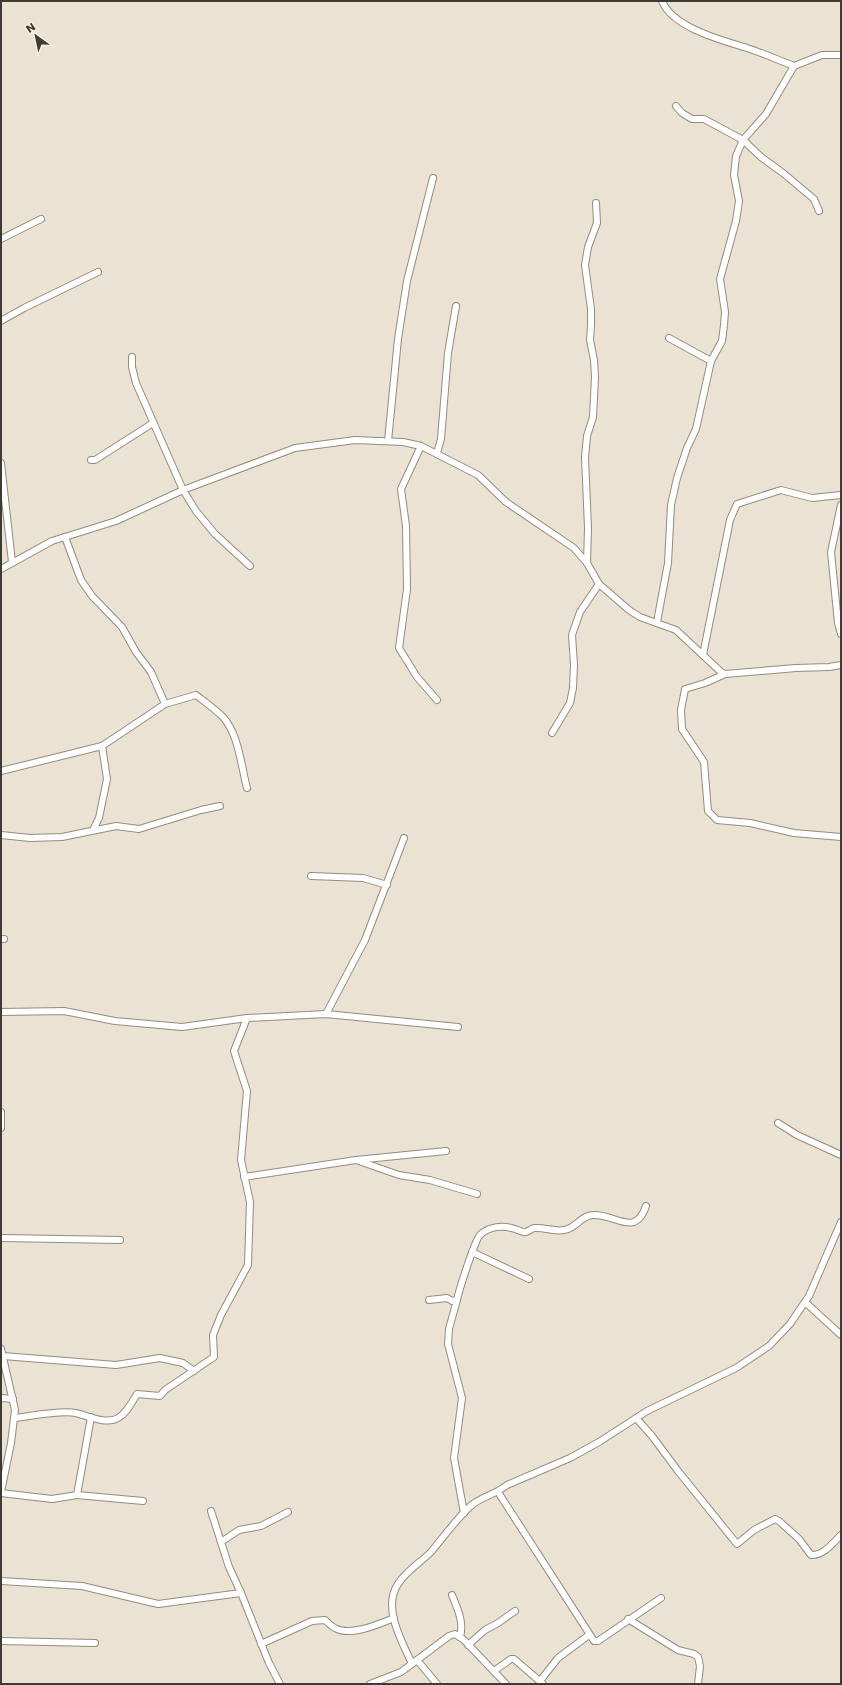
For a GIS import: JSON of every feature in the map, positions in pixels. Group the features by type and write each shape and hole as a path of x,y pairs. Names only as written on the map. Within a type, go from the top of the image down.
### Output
{"street":[{"path":"662,1 664,6 676,19 695,29 720,40 747,48 794,66"},
{"path":"657,622 668,563 671,504 677,478 687,448 696,429 711,361 722,341 725,312 720,279 736,221 739,201 734,175 736,156 743,140 766,114 794,66 822,55 841,55"},
{"path":"676,106 682,113 692,119 704,119 743,140 761,157 814,199 819,211"},
{"path":"388,441 398,339 406,281 433,178"},
{"path":"587,563 588,528 585,457 587,436 593,417 595,377 594,360 590,340 590,309 585,265 588,247 597,223 596,203"},
{"path":"1,240 41,219"},
{"path":"1,321 24,308 98,272"},
{"path":"437,453 441,439 448,353 456,306"},
{"path":"668,338 711,361"},
{"path":"132,357 132,367 136,383 153,423 167,450 183,490 196,511 215,534 250,566"},
{"path":"91,460 95,460 153,423"},
{"path":"1,569 43,545 116,522 183,490 295,448 355,440 403,442 421,446 437,453 478,475 506,502 574,548 587,563 600,584 629,610 640,617 676,630 725,674"},
{"path":"421,446 401,489 406,526 407,589 399,648 417,677 437,700"},
{"path":"1,463 12,562"},
{"path":"703,655 730,520 737,504 781,490 812,498 841,495"},
{"path":"841,505 831,552 838,623 841,634"},
{"path":"65,537 81,580 92,596 122,626 136,652 151,672 165,704"},
{"path":"552,734 570,704 573,688 574,666 572,635 580,612 600,584"},
{"path":"841,665 725,674 705,683 686,689 681,710 682,729 704,762 708,811 717,820 750,823 794,833 841,837"},
{"path":"1,771 102,746 165,704 196,695 223,718 231,730 237,743 247,788"},
{"path":"93,830 99,818 108,779 102,746"},
{"path":"1,835 30,838 62,836 116,826 139,829 201,810 220,806"},
{"path":"326,1014 365,940 404,838"},
{"path":"311,876 364,878 387,885"},
{"path":"1,1012 64,1011 115,1021 182,1027 247,1018 326,1014 458,1027"},
{"path":"15,1418 44,1414 75,1413 105,1420 117,1419 125,1413 137,1394 160,1396 165,1390 214,1357 214,1335 221,1315 248,1265 250,1202 241,1160 247,1091 234,1051 247,1018"},
{"path":"1,1112 1,1128"},
{"path":"778,1123 797,1135 841,1155"},
{"path":"244,1177 356,1160 446,1151"},
{"path":"356,1160 399,1175 430,1180 477,1194"},
{"path":"464,1513 454,1458 462,1398 447,1337 472,1252 480,1235 488,1229 499,1226 526,1232 536,1228 565,1230 572,1227 584,1218 593,1215 605,1216 631,1224 637,1222 642,1216 646,1206"},
{"path":"437,1684 414,1662 396,1628 392,1611 393,1595 398,1584 429,1553 471,1505 486,1496 498,1492 507,1485 570,1458 661,1404 736,1368 769,1346 790,1324 805,1302 841,1222"},
{"path":"1,1238 120,1240"},
{"path":"472,1252 529,1279"},
{"path":"429,1300 447,1298 457,1300"},
{"path":"805,1302 841,1335"},
{"path":"1,1349 13,1399 15,1418 12,1443 1,1493 52,1499 77,1495 143,1501"},
{"path":"3,1356 116,1365 160,1358 183,1363 194,1370"},
{"path":"1,1398 13,1399"},
{"path":"77,1495 90,1417"},
{"path":"636,1418 652,1436 678,1471 737,1544 754,1530 775,1519 799,1539 811,1555 821,1553 841,1535"},
{"path":"498,1492 589,1636 594,1641 598,1641 628,1619 661,1598"},
{"path":"211,1512 229,1567 269,1663 280,1684"},
{"path":"220,1542 239,1530 261,1526 288,1512"},
{"path":"1,1581 82,1586 158,1604 241,1593"},
{"path":"452,1595 462,1620 460,1637"},
{"path":"468,1645 486,1630 515,1611"},
{"path":"261,1644 312,1621 325,1620 336,1629 351,1632 394,1618"},
{"path":"628,1619 678,1650 694,1654 698,1657 700,1666 698,1684"},
{"path":"370,1684 390,1677 414,1662 451,1635 455,1634 460,1637 506,1684"},
{"path":"494,1671 511,1659 514,1659 542,1682 558,1658 589,1636"},
{"path":"1,1641 95,1644"}]}
